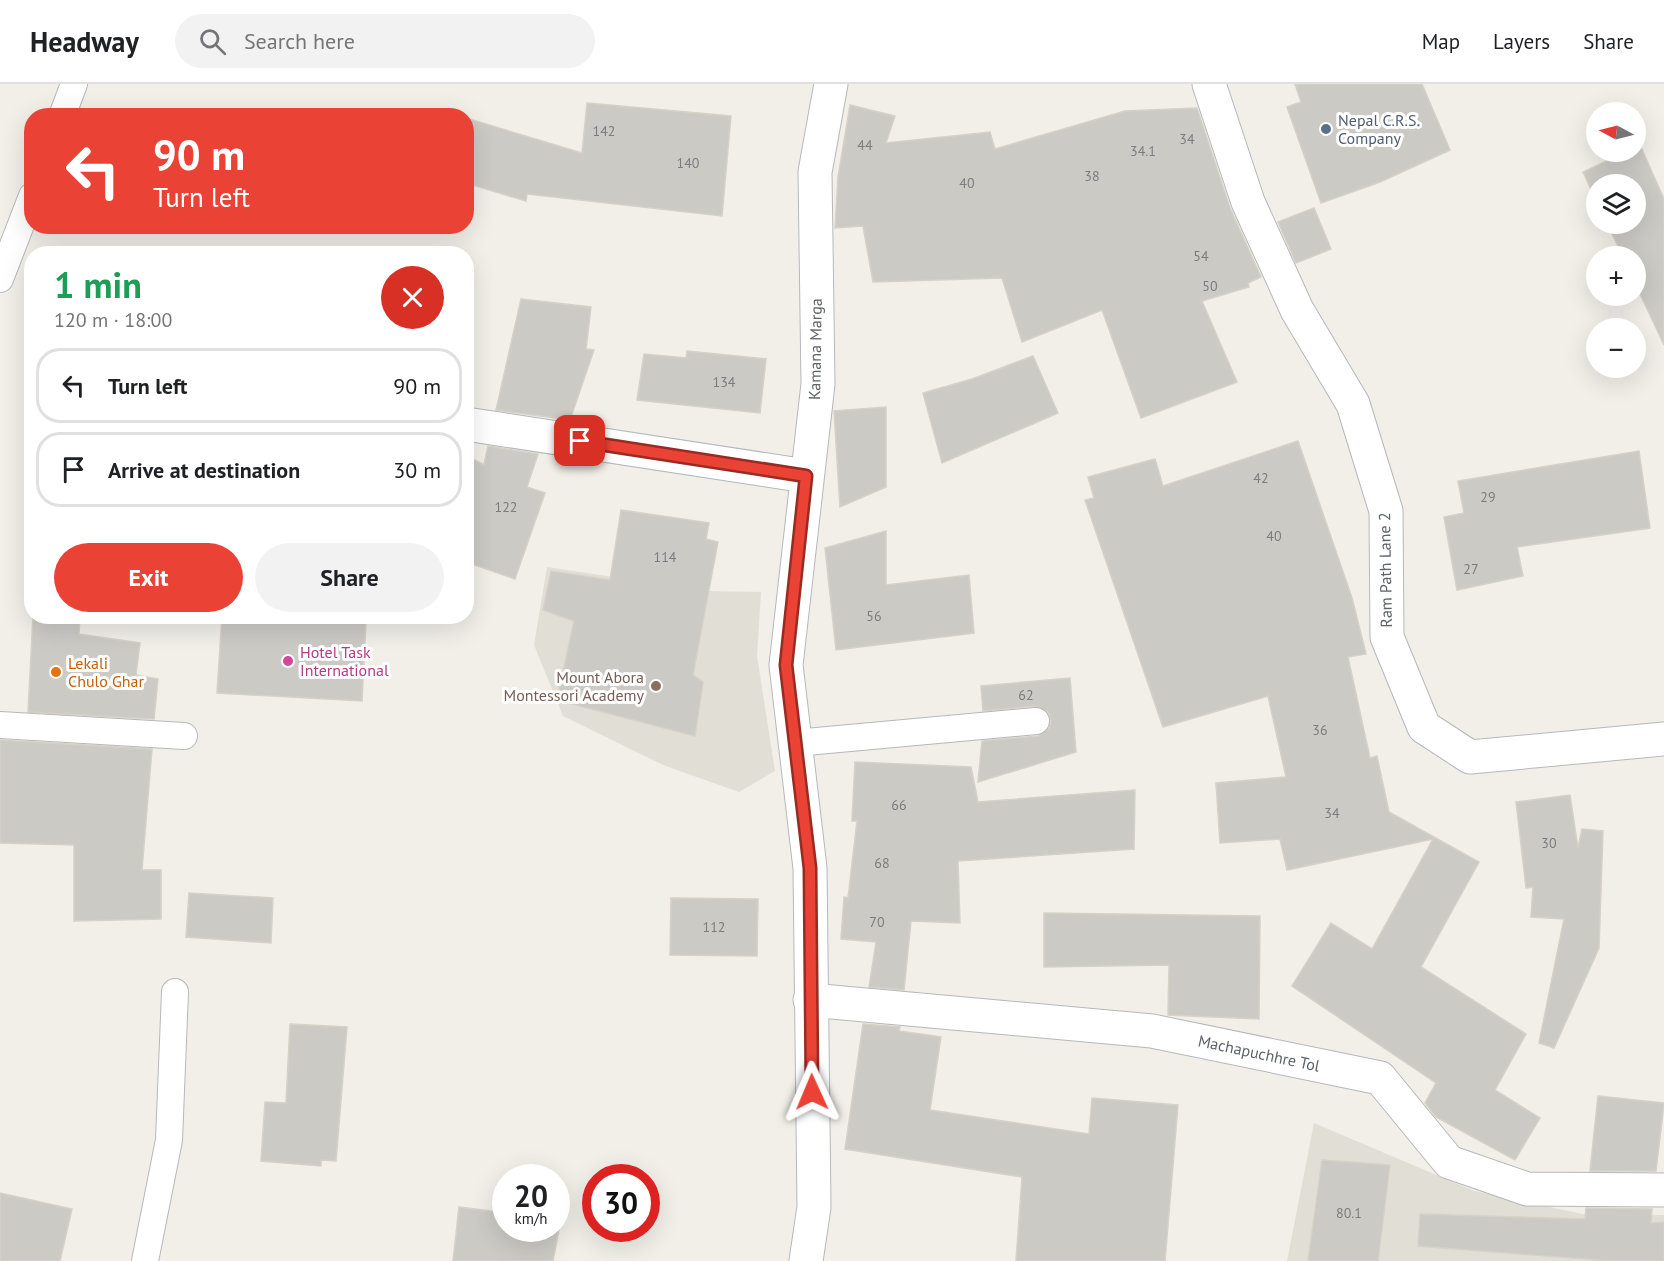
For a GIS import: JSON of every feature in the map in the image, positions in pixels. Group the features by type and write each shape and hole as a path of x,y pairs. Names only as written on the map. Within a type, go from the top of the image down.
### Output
{"street":[{"name":"Kamana Marga","path":"806,1261 814,1207 810,868 786,665 818,384 815,172 831,84"},
{"name":"Ram Path Lane 2","path":"1209,84 1248,202 1287,289 1353,404 1386,512 1386,637 1424,727 1470,757 1664,739"},
{"path":"474,425 806,476"},
{"name":"Machapuchhre Tol","path":"810,1000 1152,1031 1380,1078 1449,1162 1527,1189 1664,1190"}],"lane":[{"path":"65,108 74,84"},
{"path":"0,279 24,217"},
{"path":"795,743 1036,721"},
{"path":"0,725 184,736"},
{"path":"145,1261 169,1140 175,992"}],"shaded area":[{"name":"Mount Abora Montessori Academy","path":"547,567 707,591 761,592 757,656 775,771 739,792 663,765 563,716 534,645"},
{"path":"1314,1123 1474,1191 1592,1216 1664,1215 1664,1261 1287,1261"}],"building":[{"path":"1295,84 1422,84 1450,150 1380,182 1321,203 1287,107 1301,102"},
{"path":"587,103 731,116 722,216 527,194 526,201 474,185 474,120 582,153"},
{"path":"850,105 895,116 886,143 990,132 995,149 1125,111 1197,108 1230,208 1261,277 1248,283 1249,287 1202,301 1237,382 1141,418 1102,310 1022,342 1002,278 873,282 863,226 835,228 838,177"},
{"path":"1646,158 1664,199 1664,345 1646,306 1646,246 1618,246 1612,234 1646,234 1646,174 1586,174 1586,178 1583,172 1604,162 1646,162"},
{"path":"1314,208 1331,249 1296,263 1278,222"},
{"path":"521,299 591,307 586,349 594,350 570,420 496,410"},
{"path":"687,351 766,359 760,413 637,400 644,354 686,358"},
{"path":"1033,356 1058,413 942,463 923,393 972,379"},
{"path":"886,407 886,487 840,507 834,411"},
{"path":"1298,441 1352,598 1366,654 1348,657 1370,758 1377,756 1389,812 1479,862 1421,967 1526,1034 1495,1090 1540,1118 1515,1160 1436,1117 1425,1103 1436,1083 1292,986 1331,923 1372,949 1433,839 1287,870 1280,839 1220,843 1216,783 1286,777 1268,696 1163,727 1085,500 1094,498 1088,477 1155,459 1163,486"},
{"path":"488,446 538,454 527,487 545,493 515,579 474,565 474,459 484,465"},
{"path":"1639,451 1650,528 1517,547 1523,576 1457,590 1444,517 1464,513 1458,481"},
{"path":"621,510 709,523 706,539 718,542 693,675 703,682 695,736 557,700 574,621 543,610 551,571 610,580"},
{"path":"886,531 886,585 969,575 974,633 836,650 825,548"},
{"path":"33,624 80,624 79,634 140,643 136,675 158,679 154,719 28,712"},
{"path":"221,624 366,624 362,701 217,693"},
{"path":"1070,678 1076,752 978,782 982,741 1038,736 1049,728 1051,720 1048,712 1035,706 983,711 981,686"},
{"path":"0,740 152,749 142,870 161,870 161,919 74,921 74,845 0,843"},
{"path":"855,762 971,767 978,802 1135,790 1134,849 958,861 960,923 911,921 904,990 869,987 876,942 841,939 844,897 848,898 857,821 852,821"},
{"path":"1570,795 1578,848 1582,829 1603,831 1599,948 1554,1048 1539,1043 1564,919 1531,917 1533,887 1526,888 1516,802"},
{"path":"189,893 273,898 271,943 186,937"},
{"path":"671,898 758,899 757,956 670,955"},
{"path":"1044,913 1260,916 1259,1019 1168,1015 1169,965 1044,967"},
{"path":"290,1024 347,1027 336,1161 321,1160 321,1166 261,1161 265,1102 286,1103"},
{"path":"863,1024 900,1027 899,1031 941,1037 930,1110 1089,1134 1092,1098 1178,1105 1165,1261 1016,1261 1022,1177 845,1149"},
{"path":"1598,1096 1664,1103 1656,1171 1590,1171"},
{"path":"1322,1160 1390,1165 1378,1261 1308,1261"},
{"path":"0,1193 72,1209 60,1261 0,1261"},
{"path":"459,1207 492,1211 492,1242 557,1242 553,1261 453,1261"},
{"path":"1586,1208 1652,1209 1651,1223 1664,1222 1664,1261 1610,1261 1418,1246 1420,1214 1585,1219"}],"place":[{"name":"Nepal C.R.S. Company","path":"1326,129"},
{"name":"Hotel Task International","path":"288,661"},
{"name":"Lekali Chulo Ghar","path":"56,672"},
{"name":"Mount Abora Montessori Academy","path":"656,686"}],"route":[{"path":"580,441 806,476 786,665 810,868 812,1092"}]}
